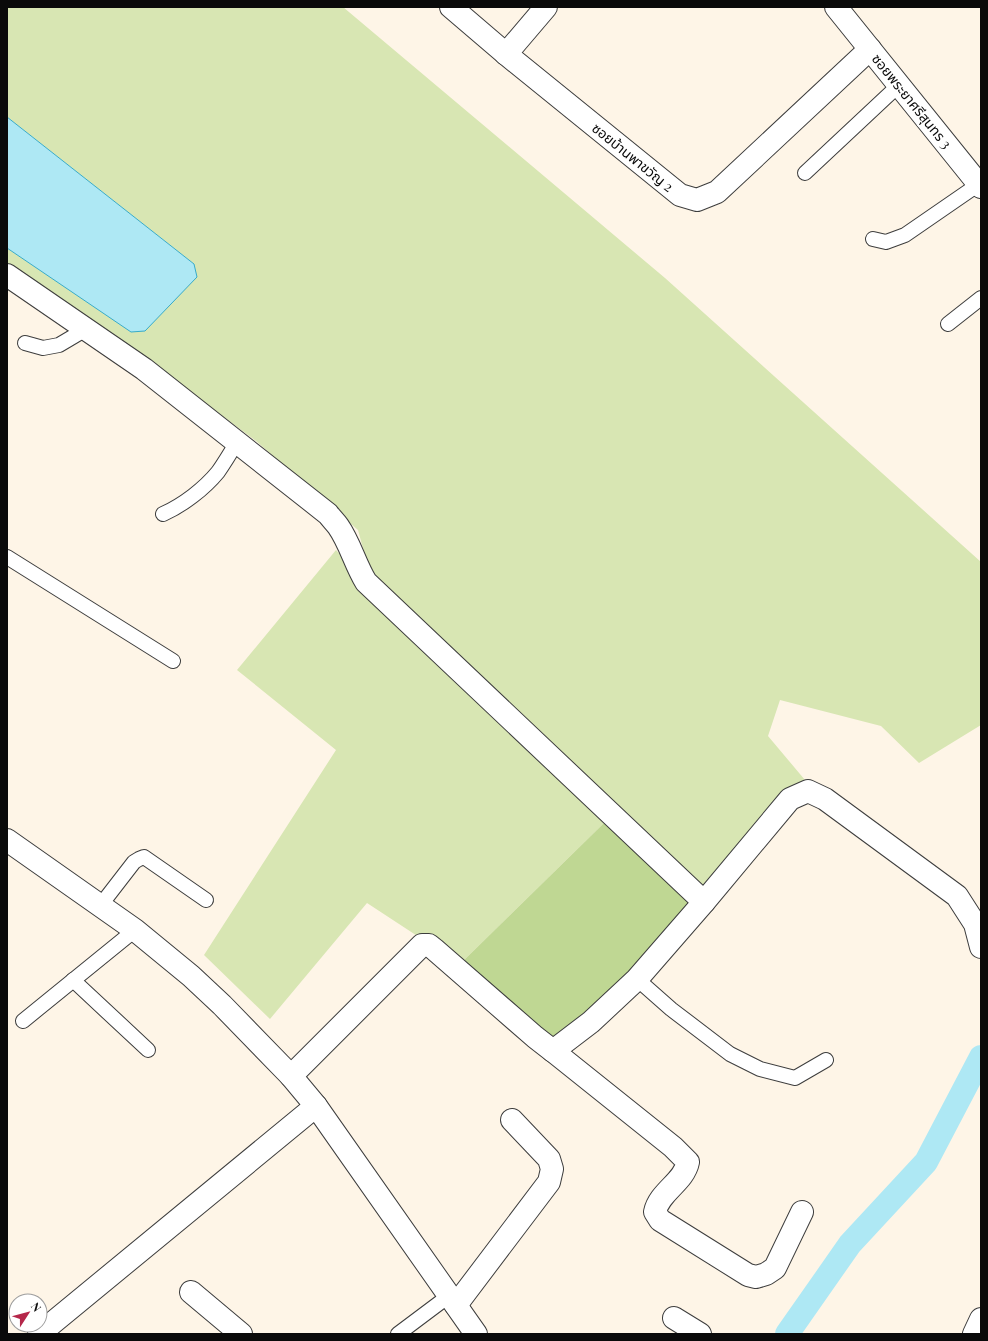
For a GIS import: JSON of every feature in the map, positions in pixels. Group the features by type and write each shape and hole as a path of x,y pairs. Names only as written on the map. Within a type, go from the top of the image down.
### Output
{"street":[{"name":"ซอยบ้านพาขวัญ 2","path":"451,7 506,54 680,195 697,200 717,192 870,49"},
{"path":"506,54 546,7"},
{"name":"ซอยพระยาศรีสุนทร 3","path":"844,10 870,49 980,185"},
{"path":"7,275 144,369 328,514 344,536 366,582 704,902"},
{"path":"553,1051 591,1022 637,979 790,799 808,791 824,799 957,896 975,924 981,947"},
{"path":"7,840 135,930 191,976 222,1005 291,1076 316,1106 476,1334"},
{"path":"291,1076 422,945 429,945 535,1037 672,1147 688,1162 686,1170 657,1205 655,1212 660,1220 748,1274 756,1277 766,1274 775,1268 802,1212"},
{"path":"39,1334 316,1106"},
{"path":"453,1300 549,1182 552,1169 549,1159 512,1120"},
{"path":"191,1292 242,1334"},
{"path":"674,1318 700,1334"},
{"path":"974,1334 981,1319"}],"lane":[{"path":"805,173 899,85"},
{"path":"873,239 886,242 904,235 980,185"},
{"path":"948,324 981,298"},
{"path":"25,343 43,348 58,345 86,329"},
{"path":"163,514 177,508 201,489 217,472 237,442"},
{"path":"7,557 172,662"},
{"path":"100,906 134,862 139,858 144,857 206,900"},
{"path":"23,1021 135,930"},
{"path":"637,979 671,1009 730,1054 760,1069 795,1078 826,1060"},
{"path":"73,980 148,1050"},
{"path":"398,1334 453,1300"}],"green space":[{"path":"7,7 343,7 665,278 981,562 981,725 919,763 881,726 780,700 768,736 805,780 704,888 370,574 358,530 256,441 149,361 7,263 7,248 132,332 194,264 7,117"},
{"path":"336,550 420,640 605,822 460,964 367,903 270,1019 204,955 336,750 237,670"},
{"path":"605,822 681,889 691,906 641,965 570,1031 549,1038 460,964"}],"water":[{"path":"7,117 194,264 197,277 145,331 131,332 7,248"}],"waterway":[{"path":"787,1334 850,1244 926,1162 981,1057"}]}
